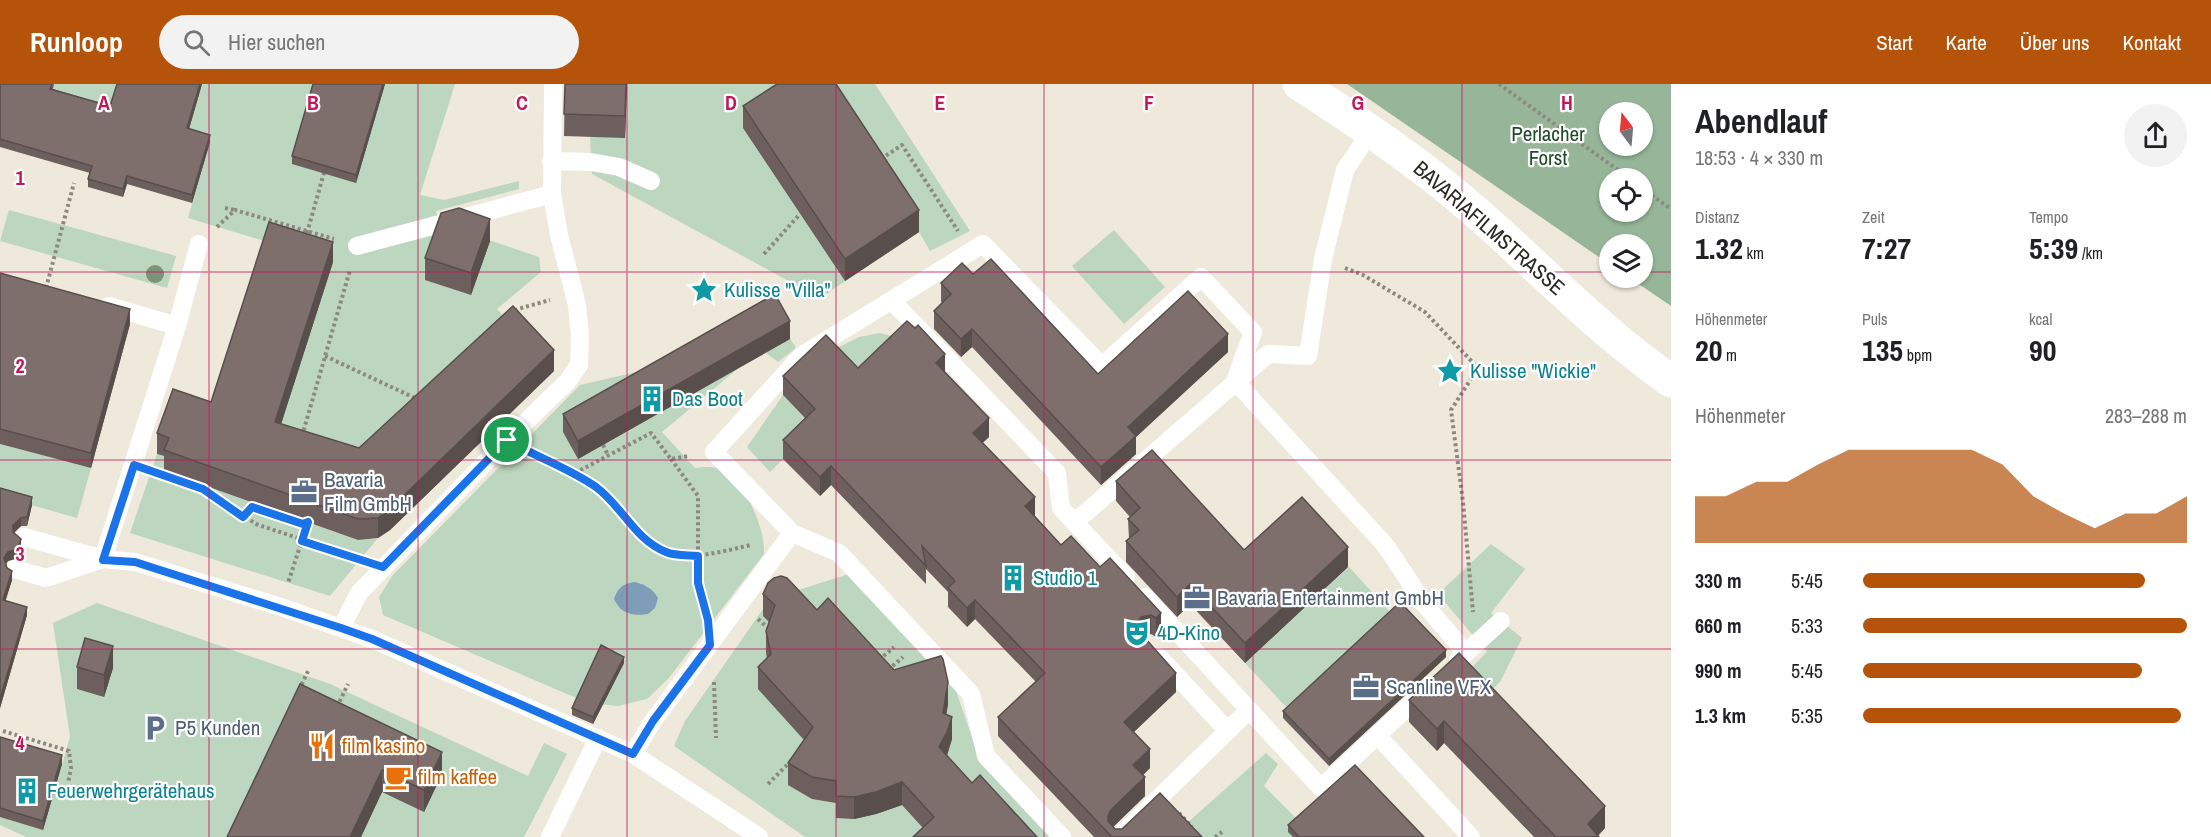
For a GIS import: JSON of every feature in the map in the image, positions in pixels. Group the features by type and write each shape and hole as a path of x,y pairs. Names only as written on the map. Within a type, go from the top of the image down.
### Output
{"street":[{"name":"BAVARIAFILMSTRASSE","path":"1299,84 1371,131 1448,188 1585,313 1645,363 1671,381"}],"lane":[{"path":"341,628 359,593 507,440 567,382 579,365 580,337 552,194 553,84"},
{"path":"1075,522 1234,381 1268,354 1308,356 1323,259 1345,170 1371,131"},
{"path":"551,161 591,162 619,167 651,181"},
{"path":"357,246 552,194"},
{"path":"103,560 177,326 199,244"},
{"path":"1062,837 986,756 971,694 839,553 792,533 714,452 801,356 983,244 1102,366 1201,277 1253,332 1234,381"},
{"path":"45,288 177,326"},
{"path":"892,301 1057,472 1061,508 1321,788 1501,621"},
{"path":"1234,381 1386,546 1425,605 1466,653"},
{"path":"633,754 653,721 792,533"},
{"path":"24,537 103,560 135,562 341,628 382,644 633,754 759,837"},
{"path":"15,569 46,578 103,560"},
{"path":"1148,645 1228,731"},
{"path":"1119,837 1249,711"},
{"path":"1377,735 1471,837"},
{"path":"550,837 598,738"}],"path":[{"path":"1498,84 1615,168"},
{"path":"874,164 902,145 971,252"},
{"path":"305,238 324,173"},
{"path":"45,288 74,183"},
{"path":"1653,196 1671,209"},
{"path":"225,208 357,246 300,441"},
{"path":"199,244 235,210"},
{"path":"764,254 800,214"},
{"path":"1323,259 1364,275 1425,312 1478,368 1451,410 1463,502 1473,614 1466,653"},
{"path":"512,314 519,309 573,294"},
{"path":"325,356 419,399 411,407"},
{"path":"574,473 651,433 698,496 698,583 708,620 717,717 716,738"},
{"path":"507,440 574,473 598,489 642,538 667,553 698,556 764,543 792,533"},
{"path":"603,445 609,455"},
{"path":"671,459 714,452"},
{"path":"134,465 203,489 256,524 383,567"},
{"path":"243,517 252,507 303,524 308,522 287,587"},
{"path":"763,623 775,635"},
{"path":"294,700 309,669"},
{"path":"334,712 348,684"},
{"path":"3,731 69,751 71,768 68,783"},
{"path":"768,784 793,760"},
{"path":"1163,795 1194,828"},
{"path":"1215,837 1222,832"}],"green space":[{"path":"54,84 119,84 110,114 51,97"},
{"path":"202,84 455,84 420,195 444,200 519,181 519,189 436,211 439,223 539,257 541,272 497,309 506,319 360,469 275,443 268,242 188,218 209,143 187,136"},
{"path":"627,84 875,84 970,231 930,251 919,232 820,298 592,174 590,136"},
{"name":"Perlacher Forst","path":"1347,84 1671,84 1671,306 1645,288 1653,288 1653,234 1599,234 1599,257"},
{"path":"9,210 176,256 167,288 0,241"},
{"path":"1114,230 1165,287 1124,324 1072,266"},
{"path":"786,332 796,348 778,362 766,353 741,366 662,432 695,468 719,469 728,473 738,483 755,512 762,534 764,554 668,679 647,699 618,706 588,703 383,615 379,597 392,576 580,385 689,360"},
{"path":"880,333 907,340 858,387 825,354 859,337"},
{"path":"783,395 815,428 770,472 747,447"},
{"path":"0,444 91,468 77,518 0,496"},
{"path":"157,454 169,458 165,471 358,540 378,538 330,596 130,533"},
{"path":"1491,544 1525,569 1491,613 1522,638 1500,682 1482,699 1461,678 1487,652 1438,594"},
{"path":"1349,567 1393,615 1290,711 1245,663"},
{"path":"849,574 954,685 978,755 1055,837 805,837 674,746 685,721 770,599"},
{"path":"97,603 330,684 528,776 544,743 567,754 524,837 26,837 0,825 0,817 43,829 70,737 53,623"},
{"path":"1266,753 1278,764 1264,786 1299,821 1293,837 1184,837 1178,831"}],"water":[{"path":"635,582 648,587 658,598 655,608 648,614 628,613 620,608 614,599 622,587"}],"building":[{"path":"0,84 52,84 50,89 110,106 117,84 200,84 187,128 210,135 192,195 127,176 123,189 88,179 92,166 0,139"},
{"path":"313,84 383,84 356,175 292,156"},
{"path":"565,84 626,84 625,116 564,114"},
{"path":"777,84 836,84 919,210 845,259 743,106"},
{"path":"459,208 490,219 471,273 425,258 441,213"},
{"path":"269,222 333,242 275,422 359,448 513,306 554,350 378,518 358,519 164,450 169,438 157,433 173,389 211,402"},
{"path":"991,259 1098,374 1188,291 1228,334 1128,427 1136,436 1101,467 972,329 961,339 934,311 951,294 941,283 962,263 973,274"},
{"path":"0,273 130,309 91,453 0,429"},
{"path":"775,294 790,321 578,441 563,414"},
{"path":"907,321 915,328 918,325 945,354 936,363 989,418 973,433 1035,497 1025,506 1061,545 1071,536 1100,567 1110,558 1161,613 1156,618 1151,615 1141,617 1137,623 1137,629 1176,673 1124,722 1150,749 1133,765 1145,777 1111,810 1108,821 1115,829 1122,829 1160,793 1202,837 1112,837 998,717 1045,673 975,600 967,608 948,588 955,581 922,546 926,566 831,466 820,477 783,440 815,409 783,376 826,335 858,368"},
{"path":"1152,450 1244,550 1302,497 1348,547 1245,643 1190,584 1177,597 1126,541 1139,530 1128,519 1140,508 1116,481"},
{"path":"0,488 32,497 27,517 21,518 13,525 13,532 21,539 18,549 8,552 4,558 7,568 12,571 3,600 27,607 0,699"},
{"path":"781,576 787,578 817,610 828,598 894,670 941,656 948,682 943,713 952,717 939,747 972,783 980,775 1037,837 913,837 934,817 902,782 854,797 836,796 836,781 812,777 788,763 813,727 758,667 771,654 766,631 775,605 763,594 768,583"},
{"path":"1400,602 1446,650 1329,759 1283,711"},
{"path":"85,638 113,646 104,675 77,667"},
{"path":"601,645 624,657 593,717 572,708"},
{"path":"1459,653 1605,806 1588,824 1599,837 1556,837 1444,721 1437,729 1409,700"},
{"path":"300,684 442,752 424,790 382,770 350,837 227,837"},
{"name":"Feuerwehrgerätehaus","path":"0,737 62,755 43,821 0,808"},
{"path":"1355,765 1424,837 1299,837 1288,825"}],"place":[{"name":"Kulisse \"Villa\"","path":"704,290"},
{"name":"Kulisse \"Wickie\"","path":"1450,371"},
{"name":"Das Boot","path":"652,399"},
{"name":"Bavaria Film GmbH","path":"304,492"},
{"name":"Studio 1","path":"1013,578"},
{"name":"Bavaria Entertainment GmbH","path":"1197,598"},
{"name":"4D-Kino","path":"1137,633"},
{"name":"Scanline VFX","path":"1366,687"},
{"name":"P5 Kunden","path":"155,728"},
{"name":"film kasino","path":"322,746"},
{"name":"film kaffee","path":"398,777"},
{"name":"Feuerwehrgerätehaus","path":"27,791"}],"route":[{"path":"507,440 574,473 598,489 642,538 667,553 698,556 698,583 708,620 710,645 653,721 633,754 372,639 135,562 103,560 134,465 203,489 243,517 252,507 303,524 308,522 302,541 383,567 507,440"}]}
